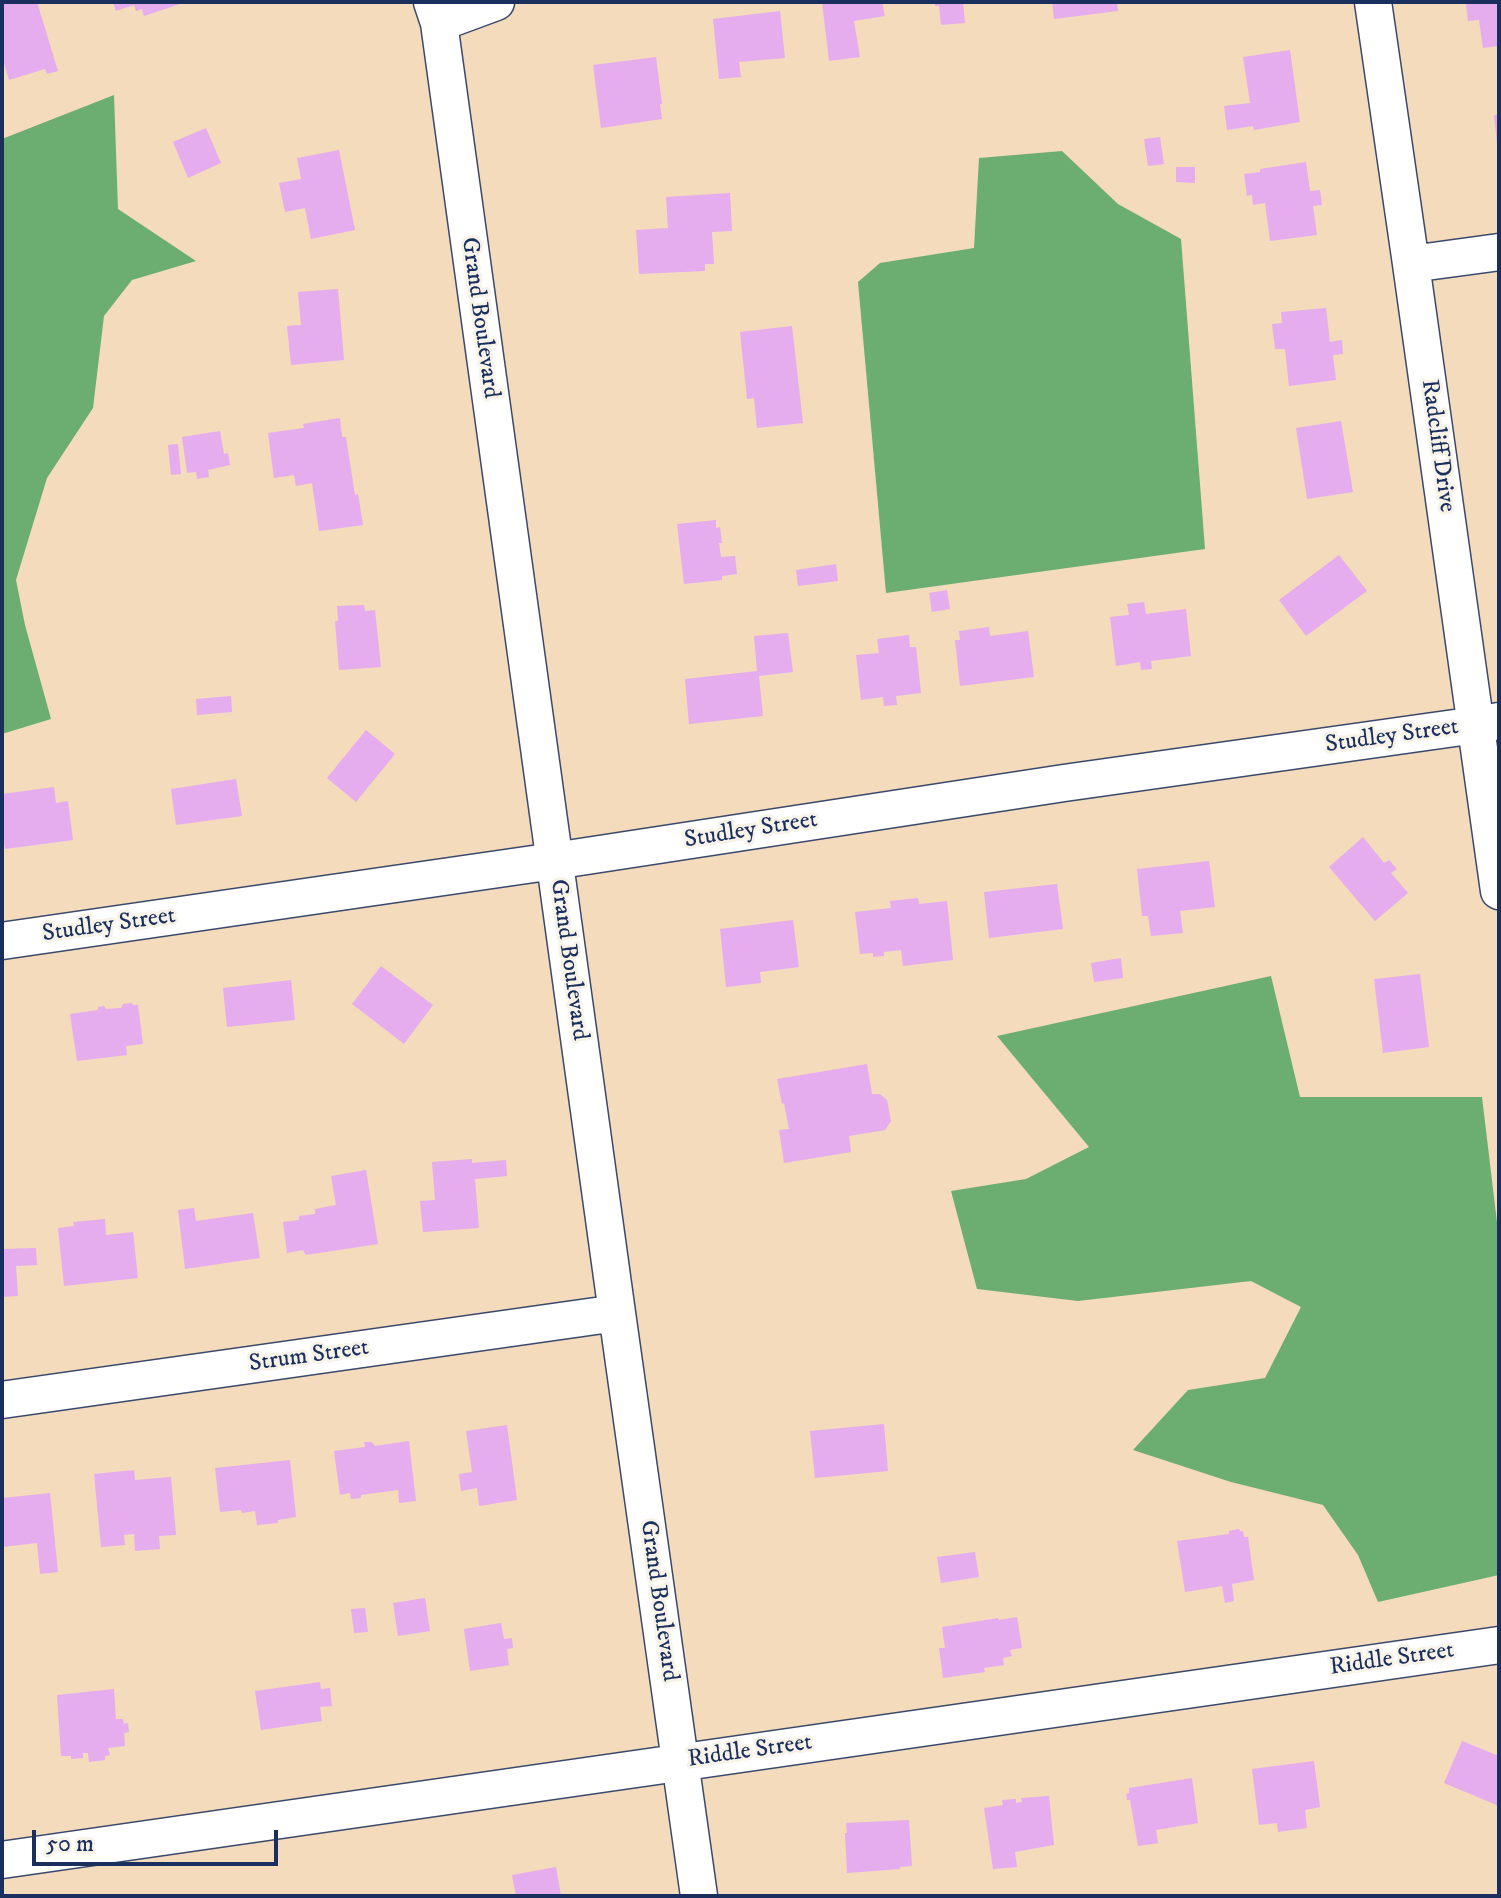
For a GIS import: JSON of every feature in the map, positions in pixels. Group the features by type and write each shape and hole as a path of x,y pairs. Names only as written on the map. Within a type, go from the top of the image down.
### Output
{"street":[{"path":"435,12 496,2"},
{"name":"Radcliff Drive","path":"1373,2 1411,264 1487,723 1499,891"},
{"name":"Grand Boulevard","path":"435,12 699,1896"},
{"path":"1411,264 1499,252"},
{"name":"Studley Street","path":"2,941 1487,723"},
{"name":"Strum Street","path":"2,1400 617,1313"},
{"name":"Riddle Street","path":"2,1860 1499,1645"}],"green space":[{"path":"114,95 118,209 196,261 132,280 104,316 93,408 47,478 16,580 51,719 2,734 2,139"},
{"path":"1062,151 1118,204 1181,239 1205,549 886,593 858,282 880,263 974,248 979,158"},
{"path":"1271,976 1300,1097 1482,1097 1499,1239 1499,1575 1378,1602 1358,1555 1323,1505 1231,1482 1133,1450 1188,1390 1265,1378 1301,1307 1251,1281 1078,1301 977,1289 951,1191 1026,1179 1089,1147 997,1036"}],"building":[{"path":"2,2 37,2 58,71 47,74 45,69 9,80 2,57"},
{"path":"113,2 183,3 144,16 142,9 136,11 134,5 116,11"},
{"path":"822,2 882,2 885,16 854,21 860,57 829,61"},
{"path":"935,2 963,2 965,23 941,25 939,6 935,6"},
{"path":"1052,2 1117,2 1118,11 1054,19"},
{"path":"1499,2 1499,46 1483,48 1479,20 1468,21 1466,4"},
{"path":"780,11 785,58 739,62 741,77 719,79 713,19"},
{"path":"1290,50 1300,122 1254,130 1253,126 1227,130 1224,106 1250,103 1243,57"},
{"path":"656,57 662,119 601,128 593,65"},
{"path":"1494,115 1499,115 1499,144 1497,144"},
{"path":"206,128 221,163 188,178 173,142"},
{"path":"1160,137 1164,164 1148,166 1144,139"},
{"path":"339,150 355,230 311,239 305,208 285,212 279,183 301,179 297,158"},
{"path":"1306,162 1310,191 1320,190 1322,205 1313,206 1317,235 1270,241 1265,203 1253,205 1252,195 1247,196 1244,174"},
{"path":"1176,167 1195,167 1195,183 1176,182"},
{"path":"730,193 732,231 712,232 714,264 705,264 705,271 639,274 636,230 668,228 666,197"},
{"path":"338,289 344,360 291,365 287,326 301,325 298,292"},
{"path":"1326,308 1330,342 1342,340 1343,354 1333,355 1336,380 1289,386 1285,349 1275,349 1272,324 1282,323 1281,312"},
{"path":"792,326 803,423 757,428 754,398 747,399 740,332"},
{"path":"340,418 363,525 319,531 312,483 296,486 294,475 274,478 268,433 304,428 303,424"},
{"path":"1341,421 1353,492 1307,499 1296,428"},
{"path":"220,431 224,454 228,453 230,465 208,470 209,477 197,479 196,472 187,473 182,437"},
{"path":"178,444 181,474 171,475 168,445"},
{"path":"716,520 716,528 720,527 721,557 735,556 737,574 722,576 722,580 684,584 677,524"},
{"path":"1339,555 1367,591 1306,636 1279,600"},
{"path":"836,564 838,581 798,586 796,570"},
{"path":"947,590 950,609 932,612 929,593"},
{"path":"1144,602 1146,614 1186,609 1191,656 1151,661 1152,669 1141,670 1140,662 1116,666 1110,617 1129,615 1127,604"},
{"path":"364,605 365,611 375,610 381,667 339,670 335,621 338,621 337,606"},
{"path":"989,627 990,636 1028,631 1034,677 960,686 955,640 960,640 959,631"},
{"path":"788,633 793,672 759,676 763,716 689,724 685,679 757,671 754,636"},
{"path":"909,635 910,647 916,647 921,693 896,696 897,705 884,706 883,697 861,700 856,655 879,653 877,639"},
{"path":"231,696 232,712 197,715 196,699"},
{"path":"366,730 395,754 356,802 327,778"},
{"path":"236,779 242,816 176,825 171,789"},
{"path":"54,787 56,803 68,801 73,840 5,849 2,794"},
{"path":"1363,837 1384,863 1389,860 1397,869 1391,873 1408,893 1375,921 1329,867"},
{"path":"1209,861 1215,907 1180,911 1183,933 1151,936 1148,916 1142,916 1137,869"},
{"path":"1057,884 1063,929 989,938 984,892"},
{"path":"918,898 919,904 947,901 953,960 903,966 901,950 884,952 884,956 860,954 855,912 891,908 890,901"},
{"path":"793,920 799,967 760,972 761,983 726,987 720,929"},
{"path":"1121,958 1123,978 1094,982 1091,963"},
{"path":"381,966 433,1005 404,1044 352,1004"},
{"path":"1420,974 1429,1047 1383,1053 1374,979"},
{"path":"291,980 295,1020 227,1027 223,988"},
{"path":"123,1004 138,1005 143,1044 126,1046 127,1055 77,1061 70,1014 98,1010 98,1007 104,1006 106,1009 121,1008"},
{"path":"867,1064 872,1094 880,1094 887,1100 891,1121 885,1130 849,1136 851,1152 784,1163 779,1130 789,1129 777,1079"},
{"path":"472,1159 472,1163 506,1160 507,1176 475,1179 479,1228 423,1232 420,1201 435,1200 432,1162"},
{"path":"366,1170 378,1244 306,1255 303,1250 287,1253 283,1222 299,1220 299,1216 315,1214 315,1209 336,1205 331,1176"},
{"path":"194,1208 196,1221 253,1213 260,1258 185,1269 178,1210"},
{"path":"105,1219 106,1235 133,1232 138,1278 64,1286 58,1228 74,1226 73,1222"},
{"path":"36,1248 37,1265 16,1266 18,1296 2,1297 2,1249"},
{"path":"884,1424 888,1471 815,1478 810,1431"},
{"path":"507,1425 517,1500 479,1506 477,1488 461,1491 459,1474 472,1472 466,1431"},
{"path":"409,1441 416,1501 399,1503 398,1490 351,1499 350,1493 340,1495 334,1451 365,1447 364,1442 372,1442 375,1446"},
{"path":"290,1460 296,1517 257,1525 255,1511 220,1512 215,1468"},
{"path":"134,1470 135,1480 171,1477 176,1535 159,1536 160,1549 135,1551 134,1534 124,1535 125,1545 101,1547 94,1474"},
{"path":"50,1493 58,1572 40,1574 37,1543 2,1547 2,1498"},
{"path":"1239,1529 1244,1537 1248,1537 1254,1580 1232,1584 1234,1601 1225,1603 1222,1586 1185,1592 1177,1541 1229,1534 1229,1531"},
{"path":"975,1552 979,1577 941,1583 937,1557"},
{"path":"425,1598 430,1631 398,1636 393,1603"},
{"path":"365,1608 368,1632 354,1633 351,1609"},
{"path":"1017,1617 1022,1648 1010,1650 1012,1656 1003,1658 1004,1665 984,1668 985,1672 943,1678 939,1648 945,1648 942,1627"},
{"path":"501,1623 504,1639 512,1638 513,1648 507,1649 509,1665 470,1671 464,1629"},
{"path":"320,1682 321,1689 330,1688 332,1706 320,1707 322,1721 261,1730 255,1691"},
{"path":"114,1689 116,1719 128,1723 129,1732 124,1733 125,1746 108,1748 110,1755 105,1756 105,1760 89,1762 88,1753 83,1753 83,1758 61,1756 57,1695"},
{"path":"1462,1741 1499,1756 1499,1806 1444,1783"},
{"path":"1314,1761 1320,1807 1305,1810 1307,1828 1278,1832 1277,1823 1259,1825 1252,1769"},
{"path":"1192,1778 1198,1823 1156,1830 1158,1843 1138,1846 1130,1800 1127,1800 1126,1794 1129,1788"},
{"path":"1049,1796 1054,1845 1015,1852 1017,1867 993,1869 984,1808 1003,1805 1002,1800 1016,1799 1016,1803 1022,1802 1021,1798"},
{"path":"909,1820 912,1866 847,1873 846,1823"},
{"path":"556,1867 561,1896 516,1896 512,1875"}]}
